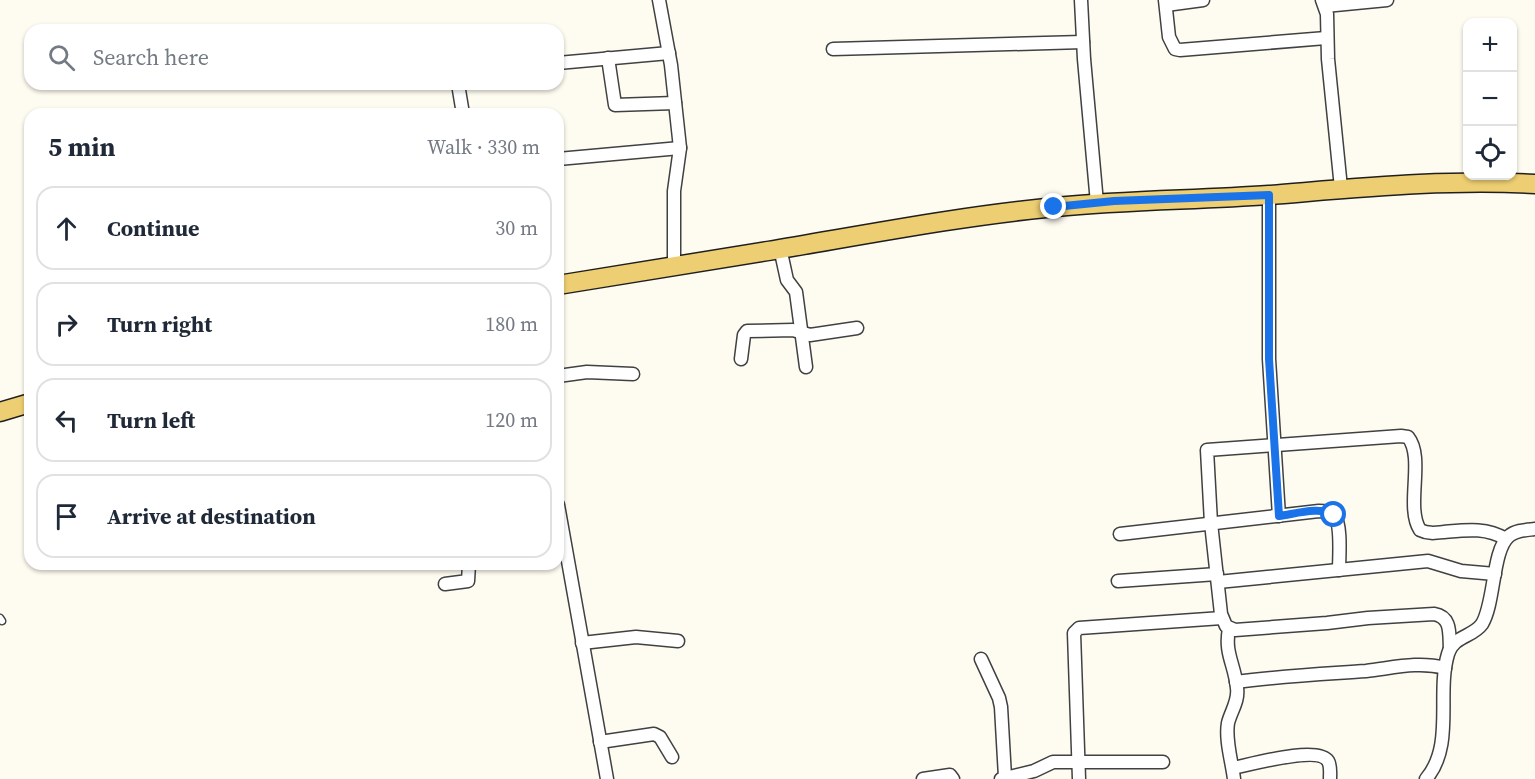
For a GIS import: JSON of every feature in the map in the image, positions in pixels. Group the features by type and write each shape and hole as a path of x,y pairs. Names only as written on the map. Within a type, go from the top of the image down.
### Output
{"main road":[{"path":"564,284 973,217 1097,203 1269,195 1463,179"},
{"path":"1501,180 1535,184"},
{"path":"0,412 24,406"}],"street":[{"path":"658,0 669,53 680,148 674,191 674,265"},
{"path":"1081,0 1097,203"},
{"path":"1203,0 1165,3 1169,37 1175,49 1326,38"},
{"path":"1341,188 1326,38 1327,14 1324,3 1387,0"},
{"path":"833,49 1083,42"},
{"path":"564,62 669,53"},
{"path":"608,58 615,105 675,103"},
{"path":"459,90 462,108"},
{"path":"564,158 680,148"},
{"path":"1269,195 1269,359 1279,516"},
{"path":"780,248 787,280 796,292 806,367"},
{"path":"741,358 744,335 747,331 793,330 810,335 856,328"},
{"path":"564,375 587,372 633,374"},
{"path":"1330,779 1328,760 1316,754 1295,756 1233,774 1228,725 1238,695 1228,658 1211,523 1207,450 1408,437 1412,441 1414,453 1415,519 1420,530 1430,533 1488,531 1506,539"},
{"path":"1120,534 1319,511 1329,512 1334,515 1338,526 1339,570"},
{"path":"1450,648 1461,637 1477,629 1482,623 1506,539 1516,532 1535,529"},
{"path":"564,551 607,779"},
{"path":"1118,581 1218,578 1428,561 1461,571 1495,574"},
{"path":"445,584 468,581 469,570"},
{"path":"1079,779 1074,633 1079,628 1225,623 1235,630 1434,614 1441,615 1447,622 1450,648 1445,668 1441,748 1435,767 1426,779"},
{"path":"582,643 636,637 678,641"},
{"path":"981,659 999,698 1003,778 1034,771 1053,762 1163,762"},
{"path":"1236,682 1287,675 1385,669 1416,664 1445,668"},
{"path":"600,742 654,734 660,737 672,757"},
{"path":"923,779 950,775 953,779"}],"route":[{"path":"1054,207 1114,201 1269,195 1269,359 1279,516 1319,511 1334,515"}]}
